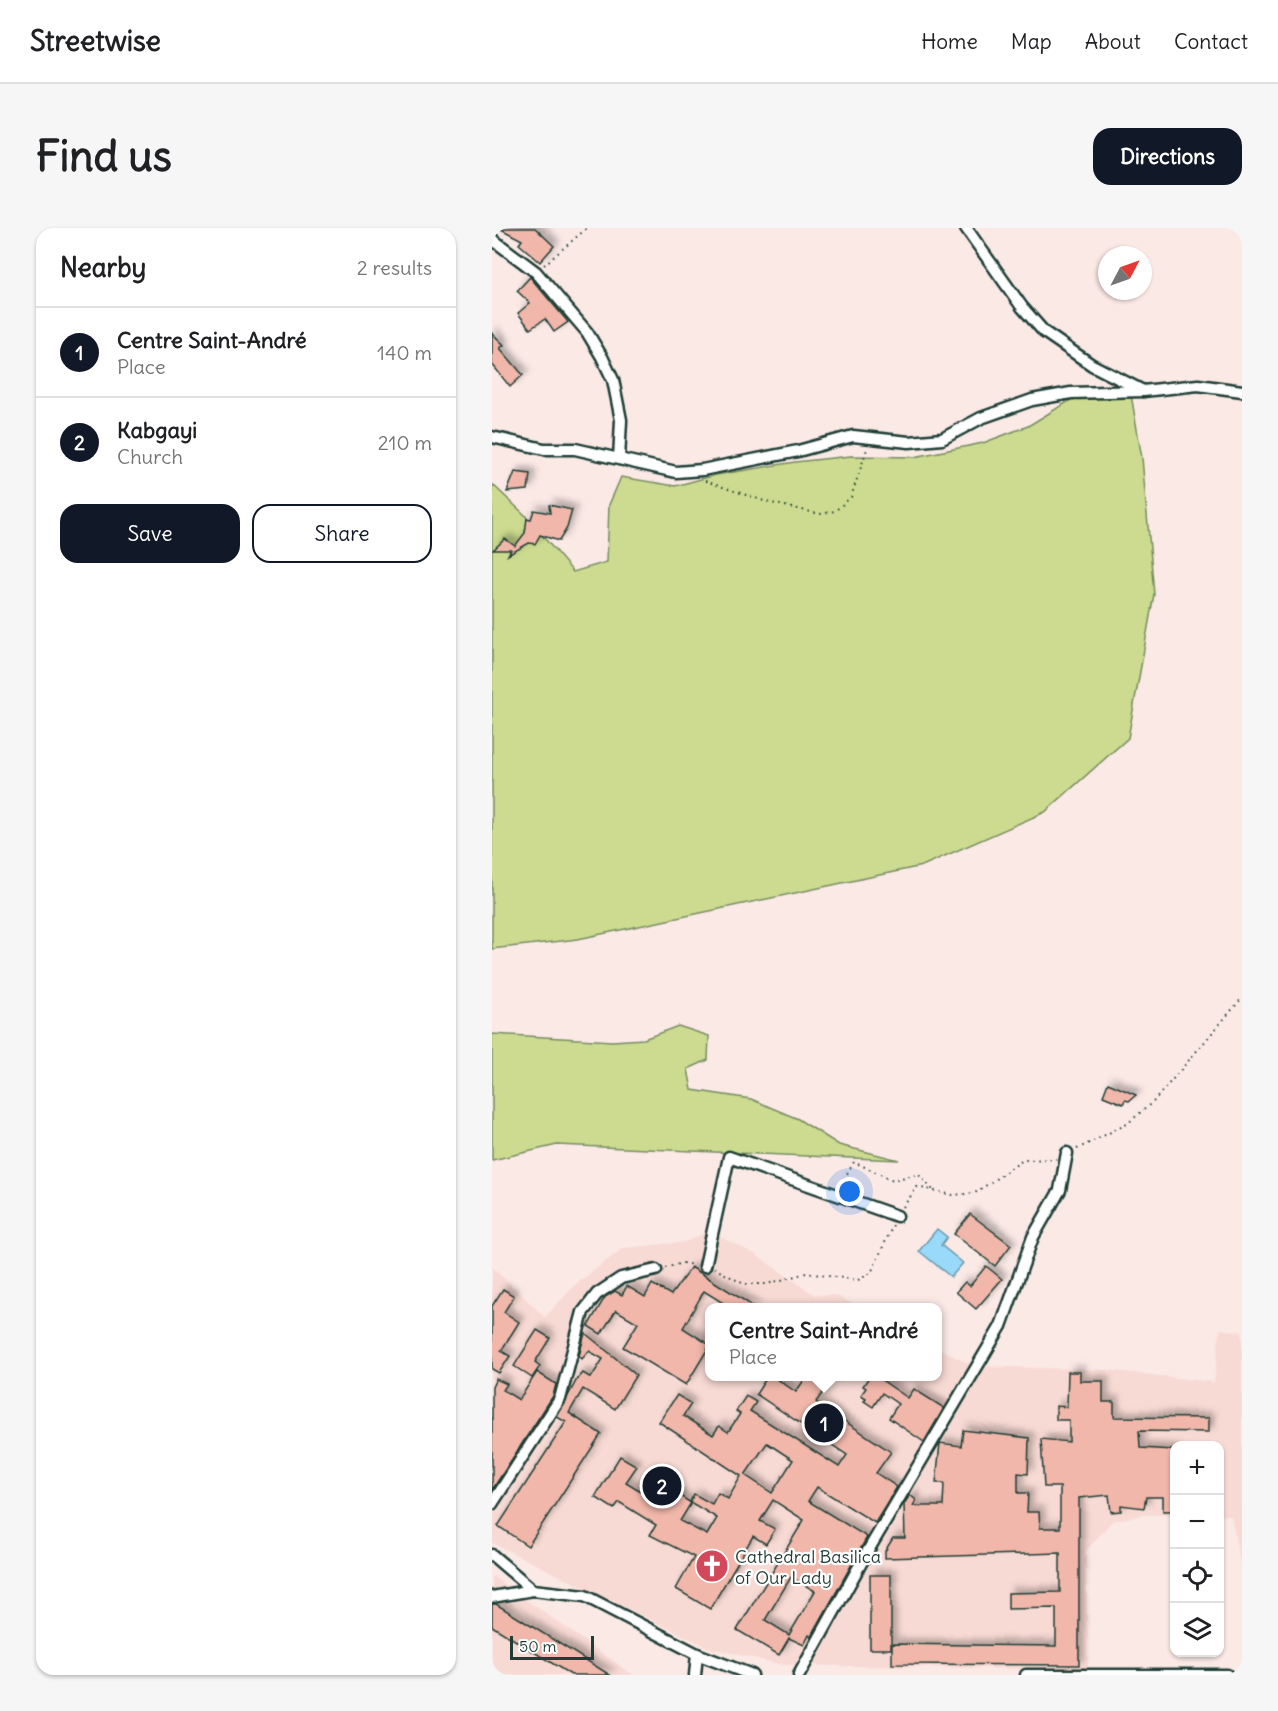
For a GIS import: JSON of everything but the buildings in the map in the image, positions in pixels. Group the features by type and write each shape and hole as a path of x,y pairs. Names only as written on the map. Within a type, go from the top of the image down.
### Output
{"street":[{"path":"966,228 1022,307 1044,332 1092,365 1143,391"},
{"path":"492,239 536,272 587,332 602,357 613,380 621,420 619,459"},
{"path":"492,437 544,449 575,449 676,472 702,470 852,436 909,442 942,439 981,418 1032,400 1071,393 1143,391 1198,385 1242,391"},
{"path":"799,1675 866,1554 1001,1326 1033,1237 1060,1190 1067,1153"},
{"path":"705,1266 729,1157 897,1216"},
{"path":"492,1504 560,1399 583,1312 597,1294 621,1278 656,1270"},
{"path":"492,1555 533,1590"},
{"path":"492,1597 533,1590 585,1596 697,1654 752,1675"},
{"path":"695,1675 697,1654"},
{"path":"1026,1675 1227,1675"}],"path":[{"path":"536,272 587,228"},
{"path":"699,479 767,502 820,514 835,511 852,497 870,438"},
{"path":"656,1270 682,1263 705,1266 744,1284 766,1284 806,1273 858,1280 871,1273 897,1216 917,1187 953,1195 975,1193 1023,1160 1054,1160 1127,1124 1154,1101 1242,998"},
{"path":"835,1194 854,1162 892,1180 918,1174 934,1191"}],"shaded area":[{"path":"708,1231 755,1254 815,1295 835,1295 851,1303 705,1303 705,1381 942,1381 942,1350 973,1366 1107,1370 1214,1382 1220,1329 1242,1332 1242,1572 1231,1516 1224,1516 1224,1441 1170,1441 1170,1515 1144,1515 1112,1521 1086,1551 1088,1670 783,1665 709,1648 492,1543 492,1267 545,1317 575,1285 623,1248 685,1242"},
{"path":"492,1576 633,1675 492,1675"}],"green space":[{"path":"1130,389 1142,458 1154,594 1128,738 1045,812 922,866 578,939 492,949 492,484 524,514 573,572 607,562 609,505 621,477 675,486 716,475 795,462 851,456 914,457 983,443 1028,426 1074,398"},
{"path":"678,1026 709,1036 708,1060 688,1069 692,1090 751,1099 798,1119 839,1145 899,1160 557,1145 492,1160 492,1034 612,1041 644,1039"}],"water":[{"path":"937,1229 947,1237 941,1245 963,1263 951,1277 919,1251"}],"place":[{"name":"Centre Saint-André","path":"824,1423"},
{"name":"Kabgayi","path":"662,1486"},
{"name":"Cathedral Basilica of Our Lady","path":"712,1566"}]}
